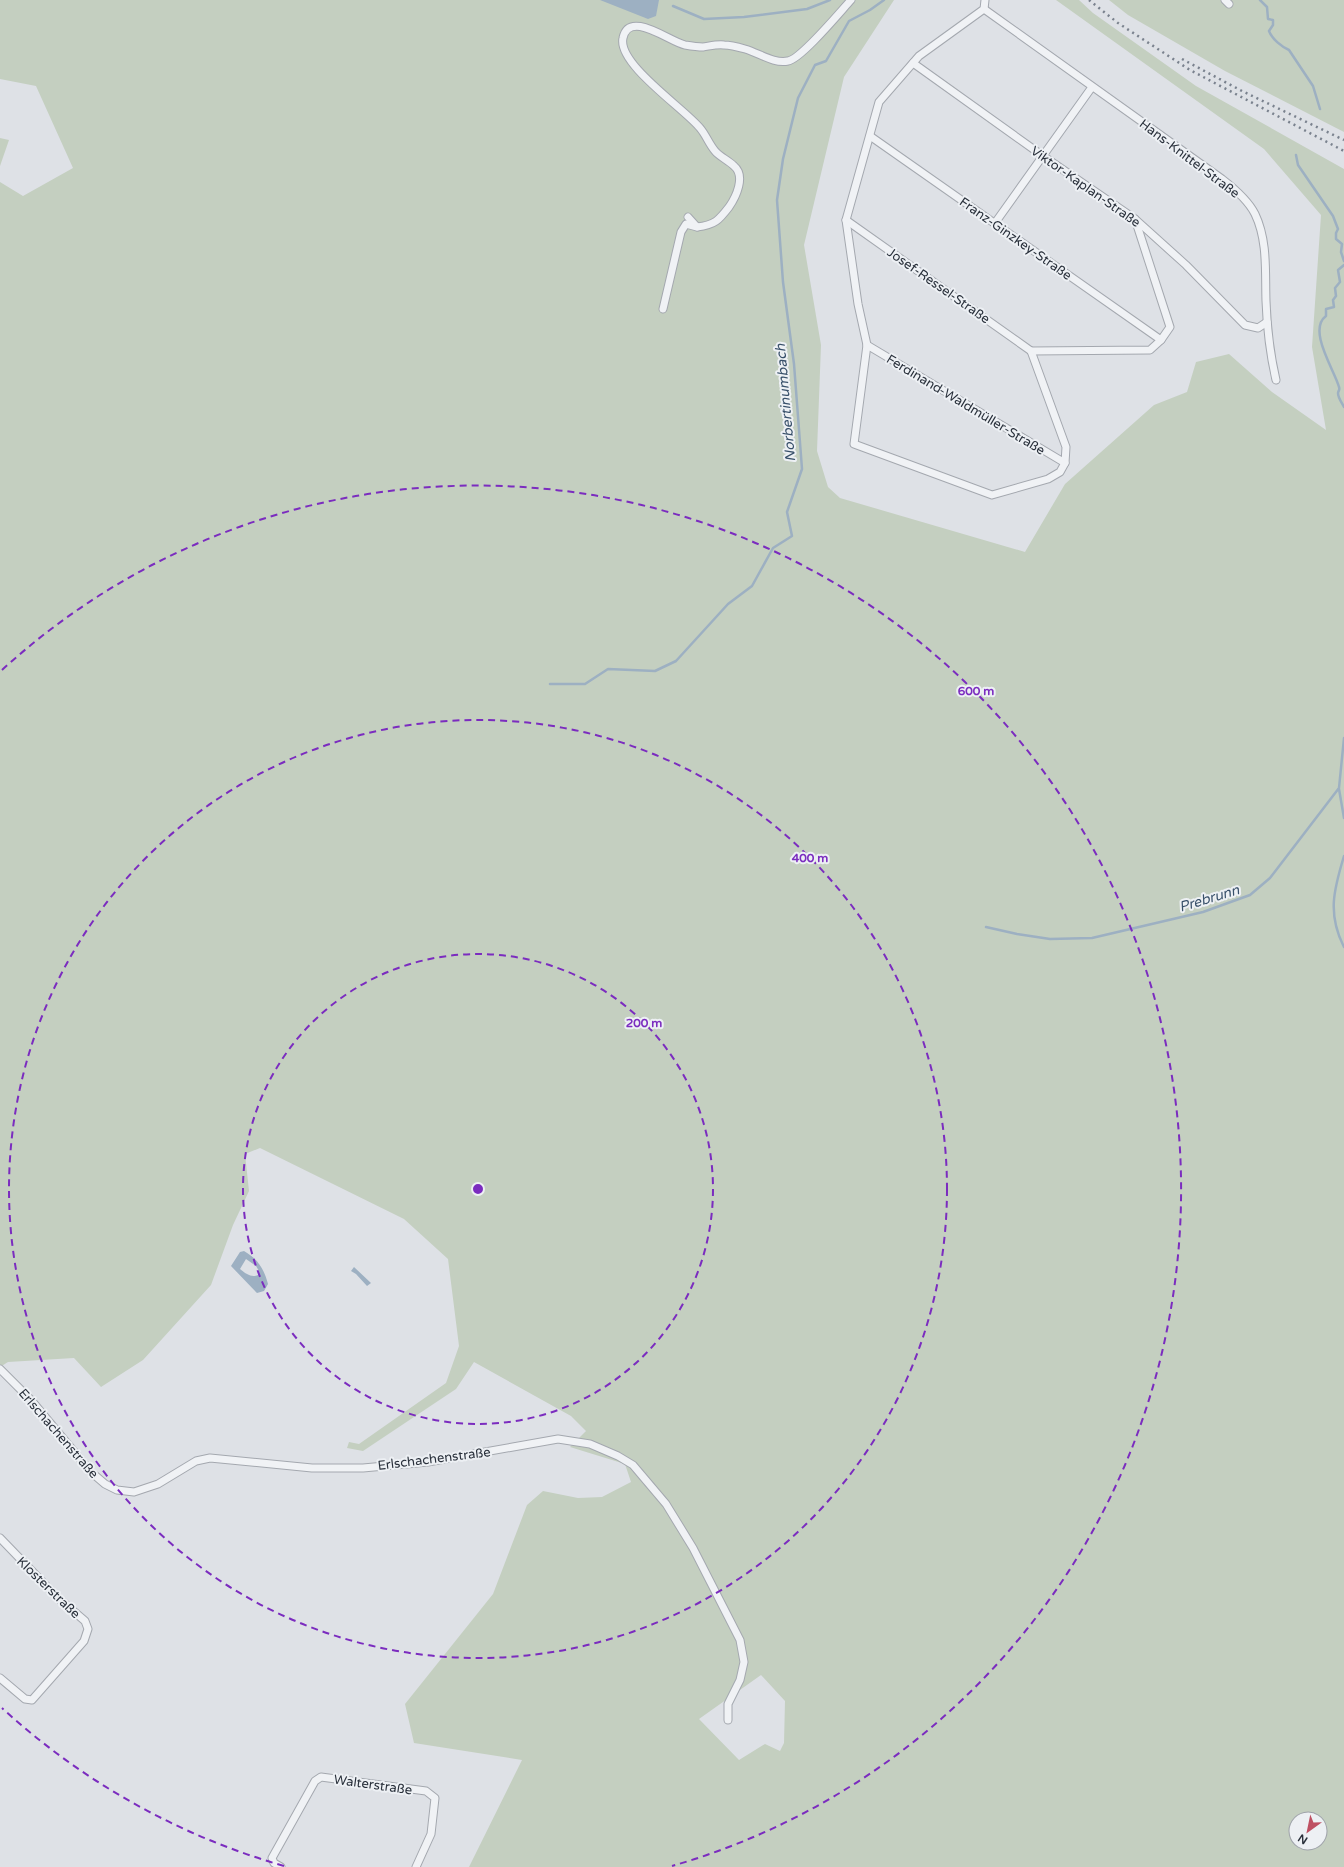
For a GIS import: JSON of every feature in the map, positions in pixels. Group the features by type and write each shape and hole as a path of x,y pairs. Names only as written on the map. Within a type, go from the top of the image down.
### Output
{"street":[{"path":"663,309 682,232 686,224 697,227 706,226 718,221 733,201 740,182 736,167 715,152 700,128 658,90 633,64 622,45 623,38 627,30 633,27 642,27 651,29 670,40 684,45 701,47 723,44 746,49 772,59 789,61 800,55 851,0"},
{"path":"985,0 984,9 919,56 879,102 846,220 858,304 867,345 854,444 897,459 975,490 992,495 1048,479 1060,472 1065,463 1066,447 1031,351 1150,350 1161,340 1170,327 1136,219"},
{"name":"Hans-Knittel-Straße","path":"984,9 1222,179 1249,204 1259,224 1264,248 1267,322 1270,353 1276,380"},
{"name":"Viktor-Kaplan-Straße","path":"913,63 1043,156 1136,219 1186,265 1245,325 1258,328 1267,322"},
{"path":"995,223 1092,87"},
{"name":"Franz-Ginzkey-Straße","path":"870,136 1161,340"},
{"path":"688,217 697,227"},
{"name":"Josef-Ressel-Straße","path":"846,220 1031,351"},
{"name":"Ferdinand-Waldmüller-Straße","path":"867,345 1065,463"},
{"name":"Erlschachenstraße","path":"0,1369 31,1400 91,1472 105,1484 117,1490 134,1492 158,1484 196,1461 210,1458 312,1468 364,1468 435,1461 558,1438 590,1444 618,1456 633,1465 666,1504 693,1548 740,1640 744,1662 740,1680 728,1704 728,1720"},
{"name":"Klosterstraße","path":"0,1538 57,1597 85,1621 88,1630 84,1641 32,1700 25,1699 0,1678"},
{"name":"Walterstraße","path":"281,1867 274,1863 272,1858 315,1781 321,1777 426,1791 431,1794 435,1798 431,1834 416,1867"}],"green space":[{"path":"0,0 894,0 844,77 804,245 821,345 817,451 828,487 840,498 1025,552 1065,484 1154,405 1187,392 1196,362 1229,354 1272,392 1326,430 1312,347 1321,215 1264,149 1056,0 1079,0 1093,13 1196,86 1344,169 1344,1867 469,1867 522,1760 414,1743 405,1704 493,1594 527,1505 543,1491 578,1498 602,1497 631,1482 625,1464 570,1447 586,1431 571,1416 474,1362 456,1389 363,1451 347,1448 349,1442 359,1444 446,1383 459,1346 448,1259 404,1219 260,1148 245,1154 249,1191 233,1225 211,1285 143,1360 101,1387 74,1358 8,1362 0,1367 0,182 23,196 73,168 36,86 0,79","holes":["761,1675 785,1701 784,1743 780,1751 765,1744 739,1760 699,1719"]},
{"path":"1109,0 1344,0 1344,132 1225,71 1128,15"},
{"path":"0,138 9,140 0,166"}],"water":[{"path":"600,0 659,0 656,16 648,19"},
{"path":"244,1251 249,1254 257,1261 262,1269 268,1284 264,1291 257,1293 231,1266 240,1252","holes":["246,1259 256,1266 259,1271 258,1275 255,1276 248,1275 240,1269"]},
{"path":"354,1267 371,1283 367,1286 356,1274 351,1271"}],"waterway":[{"path":"673,6 704,19 744,17 807,9 830,0"},
{"name":"Norbertinumbach","path":"550,684 585,684 608,669 655,671 676,661 728,604 752,586 773,548 792,536 787,512 802,469 794,364 783,282 777,200 783,159 798,98 815,65 826,61 849,21 870,10 884,0"},
{"name":"Prebrunn","path":"1260,0 1267,7 1268,19 1273,20 1273,25 1269,31 1270,34 1283,47 1289,50 1313,86 1320,109"},
{"name":"Prebrunn","path":"1296,155 1298,165 1333,216 1338,229 1336,239 1342,244 1341,252 1344,261"},
{"name":"Prebrunn","path":"1344,265 1338,270 1340,282 1335,288 1336,296 1333,300 1334,307 1326,309 1326,316 1321,322 1319,331 1324,351 1337,380 1339,397 1344,407"},
{"name":"Prebrunn","path":"986,927 1050,939 1092,938 1203,912 1250,895 1270,878 1339,788 1344,738"},
{"path":"1339,789 1344,818"},
{"path":"1344,856 1337,880 1334,902 1335,924 1344,947"}],"railway":[{"path":"1089,0 1118,23 1190,70 1344,151"},
{"path":"1182,59 1242,91 1344,140"}]}
